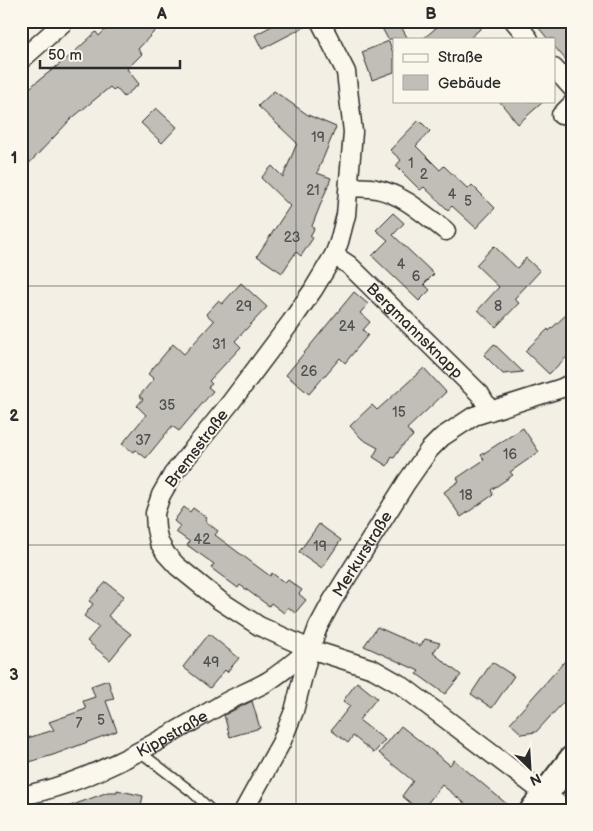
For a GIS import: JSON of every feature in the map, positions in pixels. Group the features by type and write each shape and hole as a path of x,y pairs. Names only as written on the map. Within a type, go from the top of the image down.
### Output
{"street":[{"path":"21,60 65,21"},
{"name":"Bremsstraße","path":"320,21 346,72 354,132 346,215 339,242 334,255 313,290 230,402 173,474 161,495 155,513 159,542 166,554 177,566 219,600 258,626 310,649 372,669 401,685 539,802 566,810"},
{"path":"514,21 528,38"},
{"path":"556,70 572,88"},
{"path":"349,187 376,189 391,193 404,200 446,231"},
{"name":"Bergmannsknapp","path":"334,255 349,265 459,373 480,394 490,410"},
{"name":"Merkurstraße","path":"244,810 281,742 294,711 310,649 318,627 332,601 406,483 429,450 442,437 474,416 562,388 572,383"},
{"name":"Kippstraße","path":"21,796 41,792 80,778 140,752 225,702 270,680 310,649"},
{"path":"539,802 572,759"}],"lane":[{"path":"140,752 212,810"}],"building":[{"path":"114,21 164,21 138,49 142,54 127,69 139,84 124,97 116,88 113,90 110,87 71,119 21,172 21,97 96,32 99,36"},
{"path":"281,21 310,21 310,24 262,49 255,35"},
{"path":"378,21 398,21 407,38 388,39"},
{"path":"444,21 489,21 470,38 424,38"},
{"path":"533,21 572,21 572,67 556,48 556,38 547,38"},
{"path":"389,41 393,53 393,72 372,80 362,52"},
{"path":"274,91 308,115 336,127 317,173 331,178 312,226 314,229 310,236 313,238 301,256 296,252 282,273 257,256 290,206 261,178 272,166 283,177 297,143 258,106"},
{"path":"500,102 543,102 518,124"},
{"path":"156,108 177,127 162,143 141,123"},
{"path":"419,120 430,131 416,146 440,170 444,166 468,189 472,185 495,208 476,228 452,206 448,210 424,187 420,190 396,166 401,160 390,150"},
{"path":"393,213 404,223 393,235 434,274 424,284 430,290 419,301 372,256 388,240 376,230"},
{"path":"494,246 517,268 526,258 540,271 514,299 519,303 496,327 478,310 499,287 476,265"},
{"path":"241,283 267,307 235,341 241,347 209,381 212,384 208,387 213,391 179,431 172,426 146,458 136,450 133,452 122,444 146,415 137,406 143,399 139,396 154,379 148,374 173,344 184,354 214,321 206,314 218,301 222,304"},
{"path":"354,292 368,304 360,313 370,322 363,330 368,335 345,363 340,358 309,394 286,375"},
{"path":"572,309 572,352 549,374 525,351"},
{"path":"494,344 523,372 503,374 484,355"},
{"path":"424,368 446,392 407,429 413,436 402,446 394,458 392,457 387,466 373,457 378,448 362,439 350,426 372,405 377,410"},
{"path":"523,428 539,452 510,472 513,475 491,490 493,495 461,517 444,492 459,481 457,478 484,460 481,455"},
{"path":"184,507 190,512 193,508 207,518 205,521 218,531 215,535 270,576 272,573 285,583 288,580 302,590 299,594 306,600 295,613 288,607 284,613 271,603 269,606 240,585 238,588 211,568 214,564 187,545 190,542 176,532 180,526 174,521"},
{"path":"319,524 341,540 322,568 299,552"},
{"path":"106,582 124,596 108,616 131,634 110,660 87,641 99,627 84,616 93,604 89,601"},
{"path":"377,627 420,646 425,639 440,643 433,653 461,675 445,694 417,674 419,671 364,646"},
{"path":"209,634 239,658 227,672 225,670 210,688 183,667"},
{"path":"572,653 572,693 536,732 522,734 510,723"},
{"path":"492,662 514,676 492,708 471,694"},
{"path":"108,680 114,699 106,701 117,731 26,763 21,749 21,740 54,730 49,722 86,709 83,701 95,697 91,686"},
{"path":"357,682 377,698 359,720 385,740 374,753 353,736 348,743 331,730 350,706 343,701"},
{"path":"252,701 260,728 230,737 224,715"},
{"path":"401,726 450,765 454,760 514,810 473,810 442,785 422,810 419,810 402,796 413,781 379,753"},
{"path":"117,790 143,796 140,810 66,810 65,808 108,792 117,792"}]}
